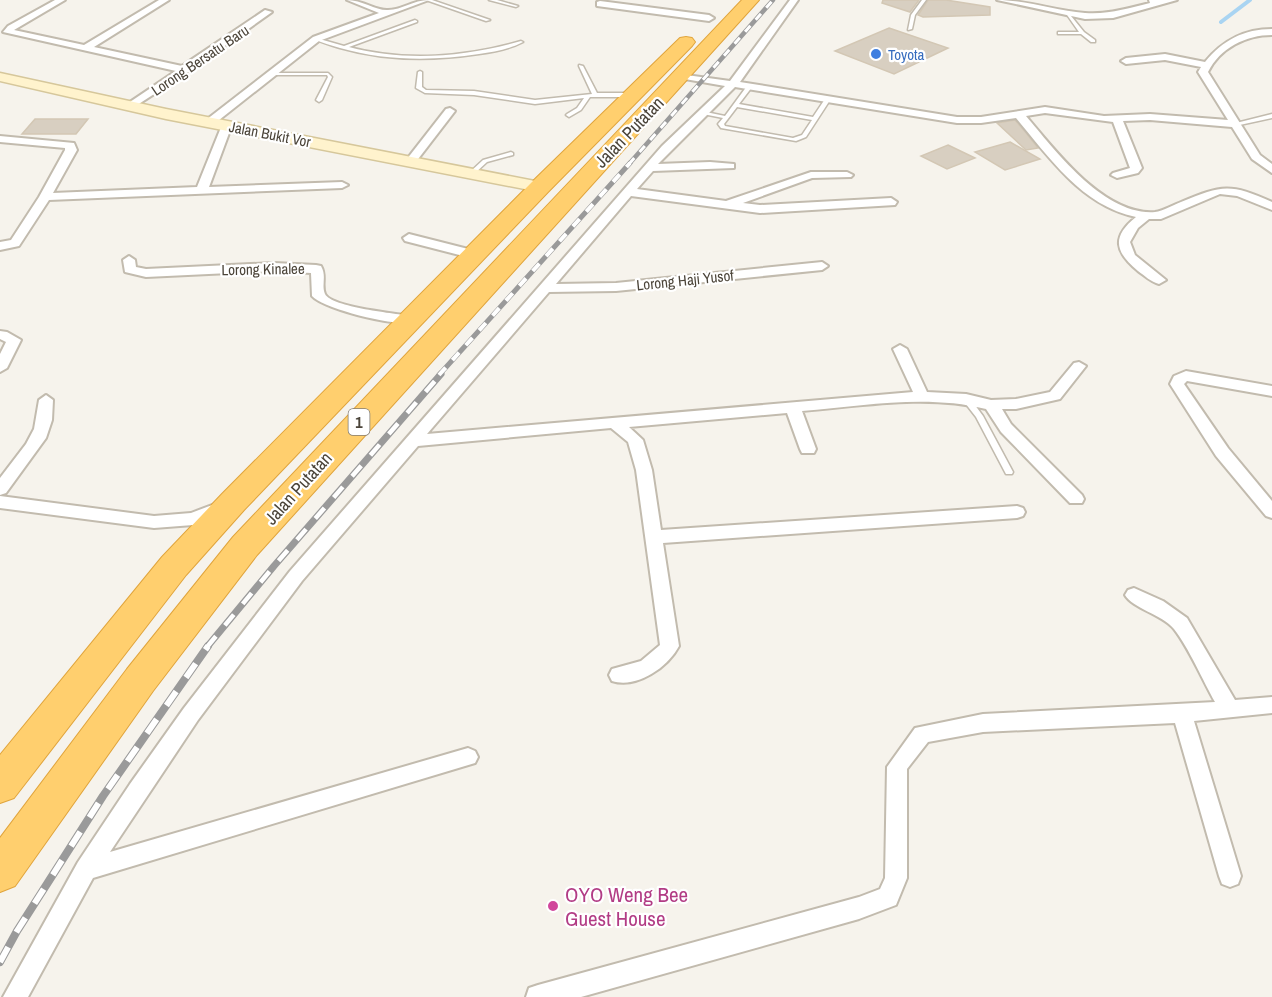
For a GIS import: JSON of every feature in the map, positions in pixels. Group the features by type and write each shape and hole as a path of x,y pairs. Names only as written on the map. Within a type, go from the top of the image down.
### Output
{"highway":[{"name":"Jalan Putatan","path":"0,786 174,566 233,502 475,255 546,194 752,0"},
{"name":"Jalan Putatan","path":"0,872 140,680 219,579 633,95 688,60 718,9"},
{"path":"92,667 140,680"}],"street":[{"path":"61,0 11,28 8,32 185,70"},
{"path":"86,48 165,0"},
{"path":"351,0 386,13"},
{"path":"210,122 316,39 427,0"},
{"path":"656,11 664,0"},
{"path":"15,997 86,870 191,714 296,576 650,167 701,113 741,85 794,0"},
{"path":"1001,0 1085,16 1113,15 1154,2 1173,0"},
{"path":"600,4 656,11 718,9"},
{"name":"Lorong Bersatu Baru","path":"132,106 267,12"},
{"path":"1272,32 1252,33 1241,37 1206,65 1203,72 1256,157 1272,170"},
{"path":"1126,61 1165,57 1206,65"},
{"path":"688,60 741,85 957,120 981,120 1035,111 1058,111 1086,117 1117,119 1150,117 1235,124"},
{"name":"Jalan Bukit Vor","path":"0,77 210,122 472,173 546,194"},
{"path":"411,161 450,111"},
{"path":"1018,115 1084,188 1125,209 1146,216 1166,213 1218,190 1245,193 1272,206"},
{"path":"1117,119 1133,154 1136,168 1134,171 1117,175"},
{"path":"202,190 227,125"},
{"path":"0,139 70,145 71,150 45,197 15,243 0,246"},
{"path":"650,167 676,168 698,164 730,166"},
{"path":"723,206 811,176 847,175"},
{"path":"45,197 342,185"},
{"path":"629,192 723,206 775,210 862,202 891,202"},
{"path":"1146,216 1126,233 1123,246 1128,256 1159,280"},
{"path":"409,238 475,255"},
{"name":"Lorong Kinalee","path":"129,260 130,269 146,273 274,267 316,269 319,274 318,295 322,301 354,310 412,320"},
{"name":"Lorong Haji Yusof","path":"547,288 616,287 822,266"},
{"path":"0,368 14,340 2,335"},
{"path":"900,349 922,396"},
{"path":"412,441 922,396 966,399 991,405 1016,404 1055,396 1078,366"},
{"path":"1272,391 1186,376 1179,379 1177,384 1222,452 1272,512"},
{"path":"0,489 26,455 40,431 44,421 46,400"},
{"path":"991,405 1006,428 1076,499"},
{"path":"793,407 808,449"},
{"path":"614,423 635,440 644,470 670,646 661,659 635,673 619,675"},
{"path":"0,502 154,522 193,519 233,502"},
{"path":"653,537 1017,512"},
{"path":"154,522 177,531 182,538 174,566"},
{"path":"1134,595 1157,606 1180,623 1230,710"},
{"path":"538,997 859,908 888,897 896,878 897,767 922,734 983,723 1182,714 1272,705"},
{"path":"1182,714 1230,876"},
{"path":"86,870 468,757"}],"lane":[{"path":"427,0 488,20"},
{"path":"491,0 516,6"},
{"path":"910,29 913,15 924,0"},
{"path":"1067,12 1082,33 1093,41"},
{"path":"344,47 415,21"},
{"path":"1060,33 1082,33"},
{"path":"316,39 378,55 414,56 489,50 521,42"},
{"path":"581,66 592,95"},
{"path":"420,72 418,88 424,91 474,93 535,102 592,95 633,95"},
{"path":"269,74 328,74 330,77 319,100"},
{"path":"741,85 735,105 721,124 727,129 787,140 804,136 827,100"},
{"path":"569,116 592,95"},
{"path":"735,105 814,119"},
{"path":"701,113 724,117"},
{"path":"1235,124 1272,116"},
{"path":"472,173 485,160 511,154"},
{"path":"966,399 979,416 1009,472"}],"building":[{"path":"883,0 919,0 910,12 882,3"},
{"path":"928,0 946,0 990,7 990,15 923,17 918,15"},
{"path":"889,28 948,48 894,74 835,51"},
{"path":"35,119 88,119 76,134 22,134"},
{"path":"1015,120 1038,148 1026,150 997,123"},
{"path":"1010,142 1040,159 1005,170 975,152"},
{"path":"948,145 975,158 947,169 921,156"}],"waterway":[{"path":"1221,22 1250,0"}],"railway":[{"path":"629,164 773,0"},
{"path":"439,375 630,163"},
{"path":"207,647 274,566 441,374"},
{"path":"0,962 17,931 103,796 208,646"}],"place":[{"name":"Toyota","path":"876,54"},
{"name":"OYO Weng Bee Guest House","path":"553,906"}]}
